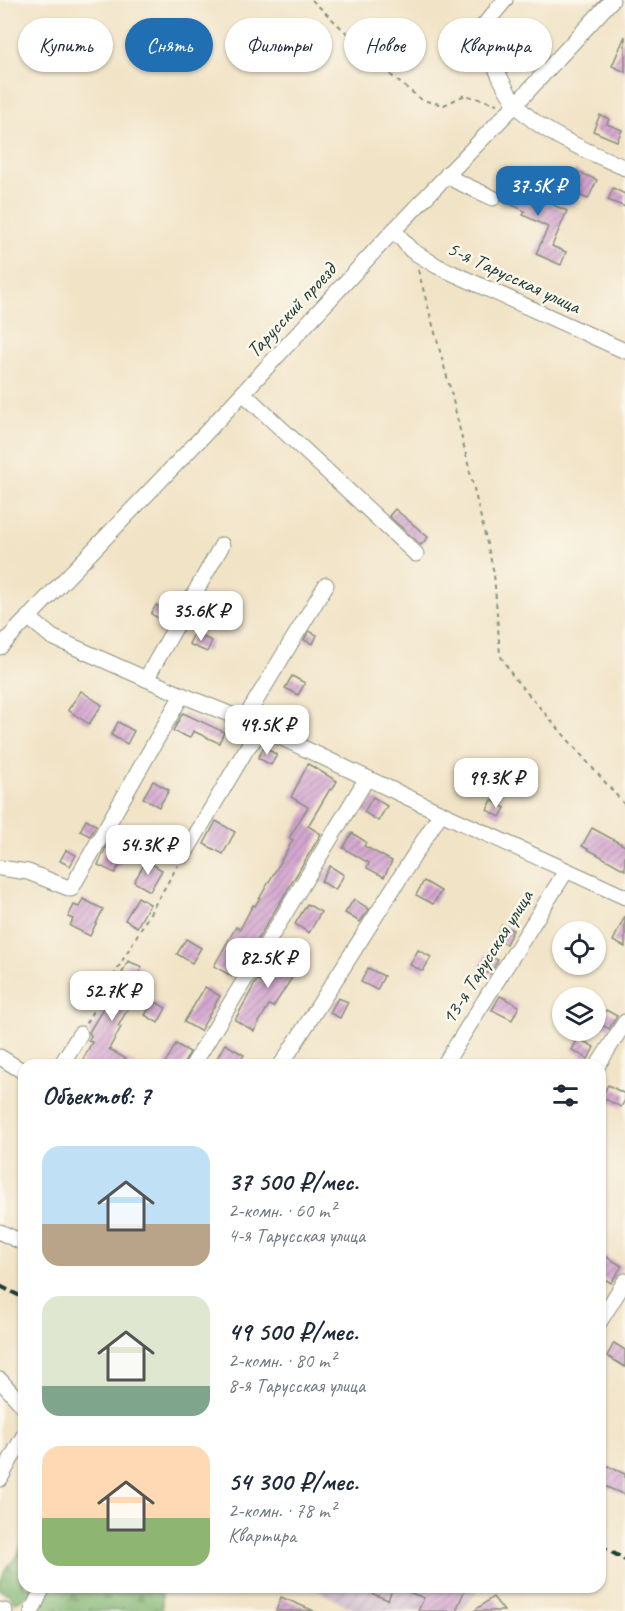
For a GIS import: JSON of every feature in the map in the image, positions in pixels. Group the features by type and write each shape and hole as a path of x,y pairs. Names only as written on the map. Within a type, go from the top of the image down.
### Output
{"street":[{"path":"505,0 480,30 512,107 575,144 625,168"},
{"name":"Тарусский проезд","path":"0,646 243,393 612,0"},
{"path":"448,174 456,181 493,198"},
{"name":"5-я Тарусская улица","path":"394,230 411,250 436,266 625,351"},
{"path":"243,393 416,554"},
{"path":"146,679 222,545"},
{"path":"244,720 326,585"},
{"path":"28,617 52,637 244,720 625,897"},
{"path":"0,868 28,872 71,889 182,695"},
{"path":"184,855 247,748 262,729"},
{"path":"198,1059 367,778"},
{"path":"285,1059 441,813"},
{"name":"13-я Тарусская улица","path":"448,1059 566,871"},
{"path":"602,1059 625,1022"},
{"path":"65,1059 80,1034"},
{"path":"0,1057 18,1068"},
{"path":"0,1233 18,1240"},
{"path":"606,1311 625,1281"},
{"path":"0,1380 18,1400"},
{"path":"0,1479 18,1447"},
{"path":"32,1611 40,1593"},
{"path":"0,1610 4,1611"}],"path":[{"path":"312,0 394,78 422,100 444,105 465,95 512,107"},
{"path":"411,250 420,275 450,388 494,573 500,655 514,678 625,805"},
{"path":"80,1034 184,855"}],"shaded area":[{"path":"322,1593 476,1593 460,1611 357,1611"}],"green space":[{"path":"18,1554 18,1593 29,1593 14,1603 9,1594 0,1590 0,1583 7,1566"},
{"path":"47,1593 162,1593 162,1611 39,1611"}],"building":[{"path":"625,36 625,72 612,66"},
{"path":"600,115 609,119 607,124 622,130 617,141 593,131"},
{"path":"575,170 597,180 588,199 566,189"},
{"path":"503,181 532,194 535,189 547,195 544,201 567,211 552,246 566,252 561,265 536,254 548,227 523,215 525,211 502,200 499,191"},
{"path":"613,188 625,194 625,207 608,200"},
{"path":"395,509 428,537 421,545 389,516"},
{"path":"156,605 167,611 162,620 151,614"},
{"path":"309,631 317,635 313,644 304,640"},
{"path":"194,633 212,641 207,652 189,644"},
{"path":"292,676 305,683 298,695 285,688"},
{"path":"81,691 102,705 89,724 68,710"},
{"path":"183,713 224,732 219,743 193,731 190,738 173,731"},
{"path":"118,722 134,731 127,744 111,735"},
{"path":"264,747 277,755 271,765 258,758"},
{"path":"308,764 337,781 308,826 321,834 247,957 243,954 231,976 214,966 236,927 240,929 253,905 255,906 293,840 289,838 308,807 291,797"},
{"path":"153,781 169,790 159,807 143,798"},
{"path":"373,797 387,806 378,821 364,812"},
{"path":"492,800 505,808 500,817 487,810"},
{"path":"86,820 96,825 90,836 80,831"},
{"path":"216,821 235,832 223,854 204,844"},
{"path":"592,828 625,846 625,870 582,846"},
{"path":"352,833 366,842 364,846 392,861 384,877 367,868 369,863 343,848"},
{"path":"106,847 124,856 115,873 98,865"},
{"path":"66,850 76,855 70,866 60,861"},
{"path":"146,861 162,870 150,891 134,882"},
{"path":"330,866 344,875 335,890 321,881"},
{"path":"424,881 441,891 433,904 416,895"},
{"path":"138,897 150,904 137,927 125,920"},
{"path":"83,899 103,909 90,936 70,926 73,919 68,917 74,905 79,907"},
{"path":"354,899 369,909 360,922 345,913"},
{"path":"307,904 321,912 309,933 295,924"},
{"path":"625,916 625,947 613,941"},
{"path":"502,925 513,930 506,944 495,938"},
{"path":"186,939 201,948 192,963 177,954"},
{"path":"280,946 296,955 291,962 299,967 273,1007 269,1005 254,1031 235,1020 257,980 260,981"},
{"path":"418,950 431,957 423,971 410,965"},
{"path":"486,954 498,960 490,974 479,969"},
{"path":"128,961 142,967 130,992 136,995 118,1026 121,1027 109,1049 126,1059 83,1059 92,1042 88,1041 91,1036 89,1032 124,974 122,973"},
{"path":"368,968 384,976 377,990 361,982"},
{"path":"205,987 220,996 200,1031 184,1022"},
{"path":"500,996 519,1006 512,1020 492,1010"},
{"path":"338,998 348,1002 340,1018 330,1013"},
{"path":"154,1001 166,1008 158,1023 145,1015"},
{"path":"606,1010 617,1016 609,1029 606,1027"},
{"path":"576,1041 583,1041 594,1047 588,1059 572,1050"},
{"path":"176,1044 190,1052 186,1059 167,1059"},
{"path":"225,1044 244,1055 242,1059 216,1059"},
{"path":"608,1085 625,1094 621,1107 606,1100"},
{"path":"606,1257 622,1266 611,1283 606,1280"},
{"path":"614,1343 625,1350 625,1367 607,1356"},
{"path":"606,1465 625,1474 625,1495 606,1487"},
{"path":"371,1593 391,1593 388,1600"},
{"path":"411,1593 464,1593 456,1611 418,1611 424,1598"},
{"path":"281,1597 314,1611 276,1611"},
{"path":"493,1597 504,1611 474,1611"}],"railway":[{"path":"0,1286 18,1295"},
{"path":"606,1549 625,1560"}]}
